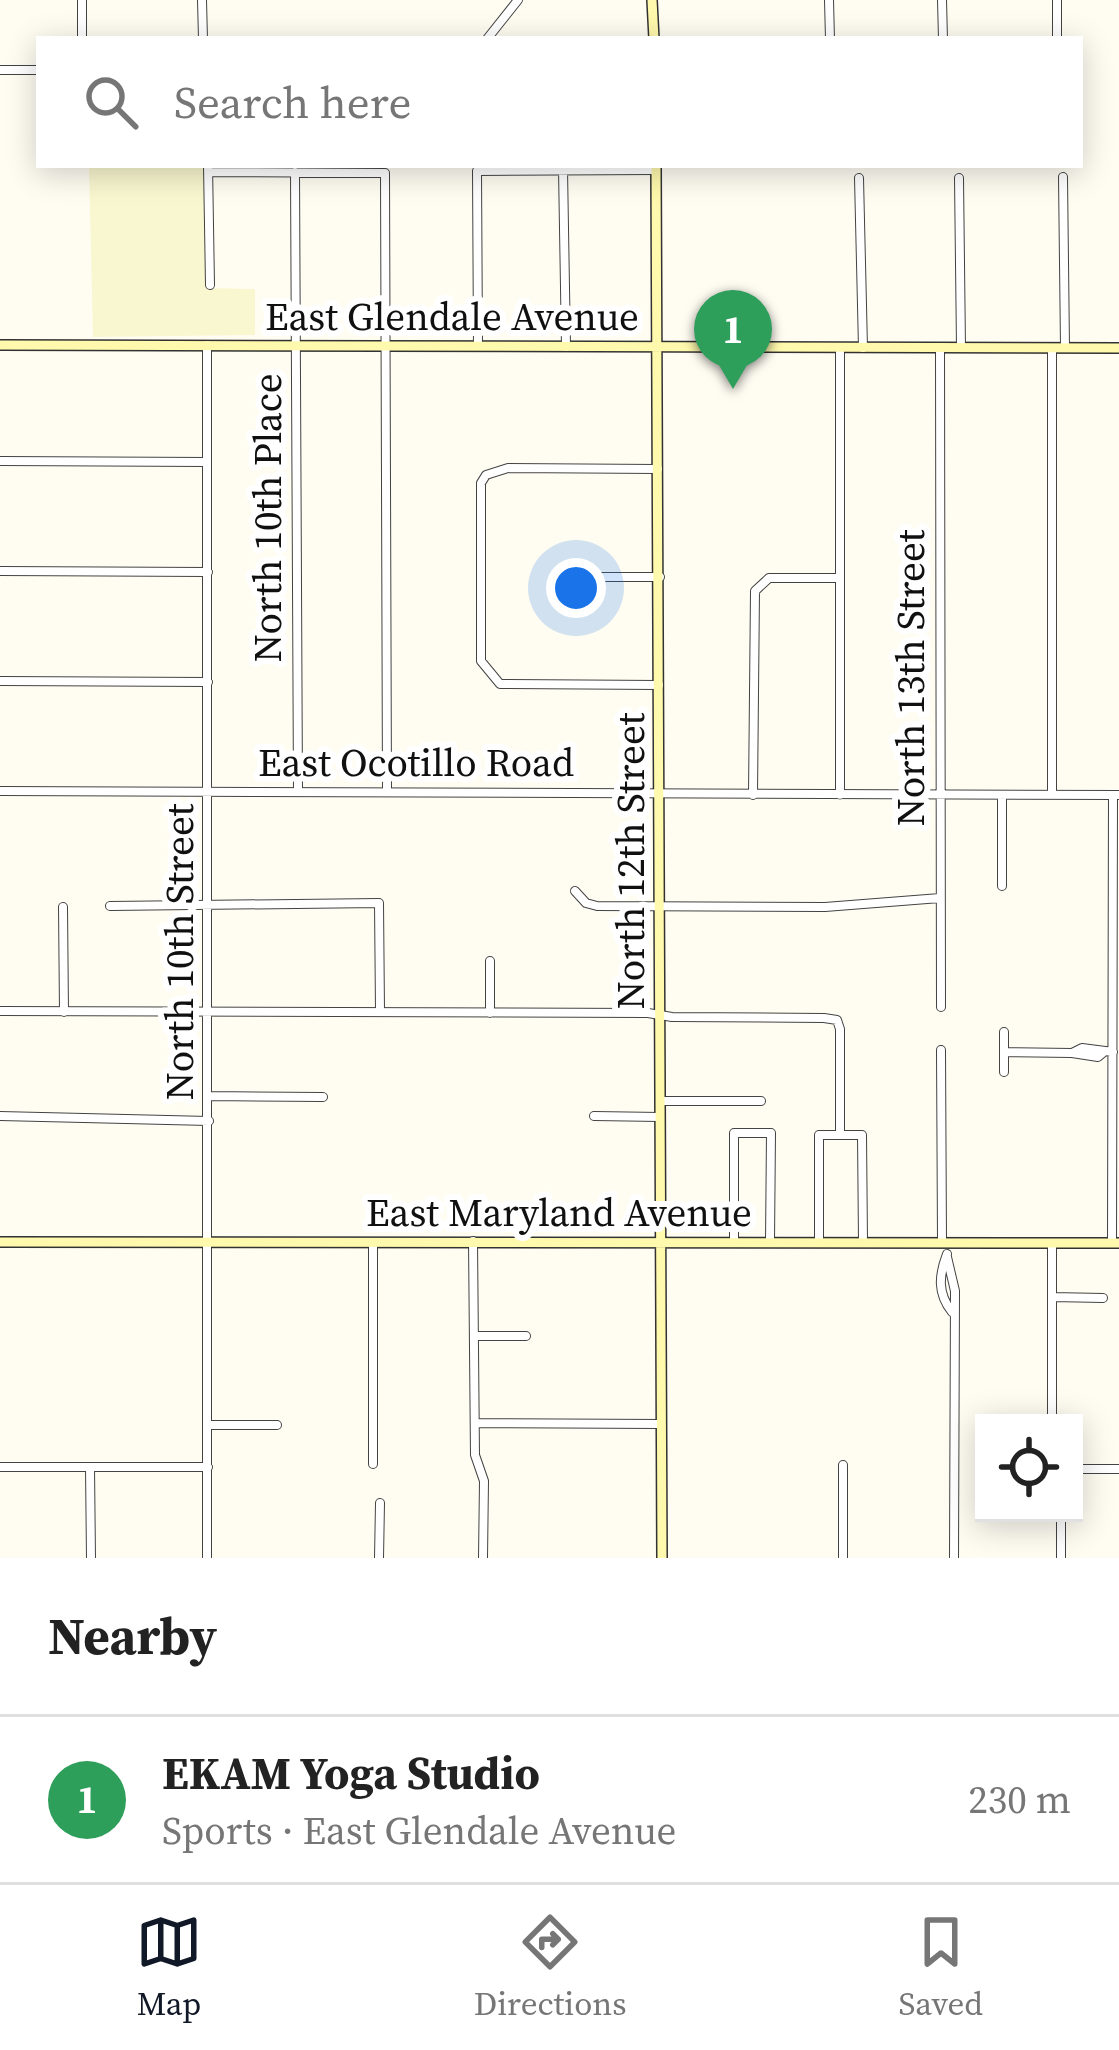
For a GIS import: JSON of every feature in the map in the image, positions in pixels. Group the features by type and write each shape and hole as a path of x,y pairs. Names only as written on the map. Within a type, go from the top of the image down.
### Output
{"street":[{"path":"82,0 82,36"},
{"path":"202,0 202,36"},
{"path":"489,36 518,0"},
{"path":"652,0 653,36"},
{"path":"829,0 830,36"},
{"path":"942,0 943,36"},
{"path":"1057,0 1057,36"},
{"path":"0,70 36,70"},
{"path":"210,285 208,168 385,173 387,792"},
{"path":"478,346 477,171 656,168"},
{"name":"North 12th Street","path":"656,168 662,1558"},
{"path":"563,169 566,347"},
{"name":"North 10th Place","path":"295,172 298,792"},
{"path":"860,178 863,348"},
{"path":"959,178 961,348"},
{"path":"1063,178 1065,348"},
{"name":"East Glendale Avenue","path":"0,345 1119,348"},
{"name":"North 10th Street","path":"208,345 208,1558"},
{"path":"840,348 840,795"},
{"name":"North 13th Street","path":"940,348 941,1007"},
{"path":"1052,348 1052,795"},
{"path":"0,461 207,462"},
{"path":"658,469 494,470 481,483 481,661 500,684 661,685"},
{"path":"0,571 208,572"},
{"path":"579,577 661,577"},
{"path":"753,795 754,591 770,578 840,578"},
{"path":"0,681 208,682"},
{"name":"East Ocotillo Road","path":"0,791 1116,795"},
{"path":"1002,795 1002,886"},
{"path":"1116,795 1116,1016 1108,1052 1116,1243"},
{"path":"575,891 586,903 597,906 825,907 940,898"},
{"path":"110,906 379,903 380,1011"},
{"path":"64,907 64,1012"},
{"path":"490,961 490,1012"},
{"path":"0,1011 490,1012 837,1020 840,1135"},
{"path":"1004,1032 1004,1072"},
{"path":"941,1050 947,1257 941,1267 940,1294 953,1313 954,1558"},
{"path":"1004,1052 1108,1052"},
{"path":"209,1096 323,1097"},
{"path":"659,1101 761,1101"},
{"path":"0,1116 209,1121"},
{"path":"594,1116 659,1117"},
{"path":"734,1241 734,1133 771,1133 770,1241"},
{"path":"819,1241 819,1135 862,1135 863,1241"},
{"path":"473,1239 476,1464 484,1481 483,1558"},
{"name":"East Maryland Avenue","path":"0,1242 1116,1243"},
{"path":"373,1242 374,1463"},
{"path":"1052,1243 1052,1414"},
{"path":"1052,1297 1102,1298"},
{"path":"475,1336 526,1336"},
{"path":"475,1423 661,1424"},
{"path":"208,1425 277,1424"},
{"path":"843,1465 843,1558"},
{"path":"0,1467 208,1467"},
{"path":"90,1467 91,1558"},
{"path":"1083,1469 1119,1469"},
{"path":"379,1558 380,1502"},
{"path":"1061,1522 1061,1558"}],"shaded area":[{"path":"89,168 204,168 206,288 255,289 255,335 93,337"}],"place":[{"name":"EKAM Yoga Studio","path":"733,389"}]}
